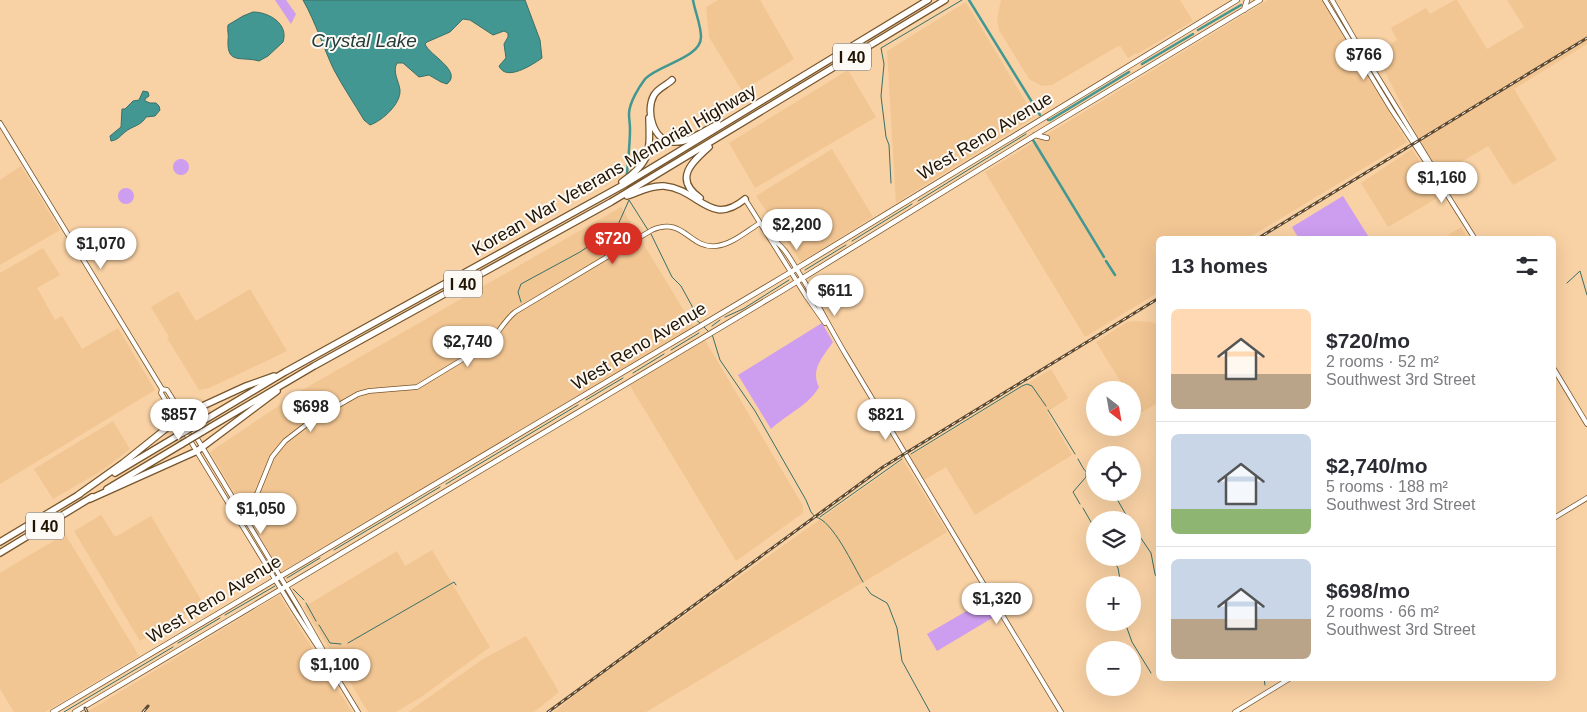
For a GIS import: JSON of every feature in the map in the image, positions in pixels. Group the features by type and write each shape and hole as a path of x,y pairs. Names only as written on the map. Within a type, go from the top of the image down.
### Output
{"highway":[{"name":"Korean War Veterans Memorial Highway","path":"0,542 285,372 600,199 928,0"},
{"name":"Korean War Veterans Memorial Highway","path":"0,553 292,378 611,202 945,0"},
{"path":"600,199 635,173 644,163 649,145 650,98 654,90 666,82 672,80 654,94 651,108 656,131 667,141 686,140 742,113"},
{"path":"722,136 692,162 688,170 687,182 695,194 718,207 727,206 745,199"},
{"path":"611,202 658,186 676,189 719,210 730,209 745,199"},
{"path":"78,495 123,463 183,415 246,386 285,372"},
{"path":"90,499 199,450 292,378"}],"main road":[{"name":"West Reno Avenue","path":"53,712 796,269 1237,0"},
{"path":"1244,10 1247,0"},
{"name":"West Reno Avenue","path":"75,712 797,282 1035,135 1260,0"},
{"path":"1326,0 1391,109 1472,236"},
{"path":"1332,0 1356,43 1437,174 1436,177"},
{"path":"1192,27 1198,37"},
{"path":"1133,62 1140,72"},
{"path":"0,122 162,389 161,394 238,507 307,621 328,661"},
{"path":"1035,135 1047,138"},
{"path":"912,197 918,207"},
{"path":"745,199 797,282 833,333"},
{"path":"232,510 257,494 272,457 285,441 306,425 358,394 369,391 412,388 422,384 488,344 506,320 515,312 652,230 664,226 673,227 680,229 698,242 712,247 727,243 760,223"},
{"path":"771,238 781,245 802,278 833,333 1061,712"},
{"path":"845,239 851,249"},
{"path":"665,347 671,357"},
{"path":"1556,372 1587,424"},
{"path":"162,389 167,390 183,415 199,450 232,510 294,612 328,661 358,712"},
{"path":"1556,517 1587,498"},
{"path":"246,532 256,537"},
{"path":"253,544 257,543 264,550"},
{"path":"294,612 298,611 307,621"},
{"path":"219,612 225,622"},
{"path":"1235,712 1286,681"}],"shaded area":[{"path":"275,0 286,0 296,14 291,24"},
{"path":"718,0 760,0 794,59 742,91 709,37 706,7"},
{"path":"1001,0 1180,0 1193,21 1128,58 1121,47 1118,46 1052,85 1042,86 1029,79 999,30 997,19"},
{"path":"1268,0 1322,0 1407,142 1252,236 1156,236 1156,294 1085,337 985,172"},
{"path":"1457,0 1487,49 1524,27 1507,0 1587,0 1587,44 1514,89 1557,160 1513,185 1488,146 1456,165 1435,166 1376,54 1397,40 1391,28 1426,8 1430,14"},
{"path":"966,2 1035,117 896,203 887,51"},
{"path":"848,70 876,117 755,188 729,143"},
{"path":"832,149 873,217 801,262 756,196"},
{"path":"1412,149 1441,196 1388,227 1361,183"},
{"path":"181,159 187,161 189,167 187,173 181,175 175,173 173,167 175,161"},
{"path":"21,166 60,230 0,265 0,180"},
{"path":"126,188 132,190 134,196 132,202 126,204 120,202 118,196 120,190"},
{"path":"1343,196 1368,236 1297,236 1292,227"},
{"path":"621,207 694,327 281,572 210,452 299,392"},
{"path":"1461,227 1466,236 1447,236"},
{"path":"43,248 60,275 37,288 55,320 62,316 82,349 118,328 155,390 0,484 0,273"},
{"path":"250,289 287,351 209,388 199,390 167,338 169,337 151,307 178,291 196,321"},
{"path":"1137,321 1156,324 1156,404 1141,413 1141,381 1120,381 1096,342 1127,322"},
{"path":"822,323 833,342 817,369 816,374 819,387 803,405 771,429 738,375"},
{"path":"705,340 803,506 803,513 736,561 629,384"},
{"path":"1051,369 1068,398 1047,412 1072,455 975,515 946,467 924,480 910,456"},
{"path":"113,421 130,449 103,470 53,499 34,469"},
{"path":"903,460 947,532 646,712 554,712 585,687"},
{"path":"101,515 115,537 151,516 203,603 140,641 74,531"},
{"path":"65,534 139,656 45,712 14,712 0,689 0,573"},
{"path":"432,550 490,647 421,697 396,712 368,712 304,607 397,551 405,566"},
{"path":"279,595 352,712 87,712"},
{"path":"989,598 999,614 937,651 927,634"},
{"path":"526,636 559,692 534,712 408,712 483,659"}],"water":[{"name":"Crystal Lake","path":"303,0 525,0 540,40 542,58 519,71 502,71 499,66 506,58 504,44 508,33 504,31 493,35 470,20 463,19 450,32 425,44 451,74 451,79 447,84 429,75 419,77 403,63 397,63 395,73 400,90 397,101 385,116 370,125 364,120 334,70"},
{"path":"253,12 265,14 276,20 283,30 284,36 283,42 268,56 259,61 233,57 228,49 228,25"},
{"path":"143,91 148,92 149,96 145,101 156,103 160,110 155,116 146,117 139,124 111,141 110,136 121,127 122,109 125,109 133,101 139,100"}],"waterway":[{"path":"627,175 630,135 629,110 632,100 645,79 651,74 687,56 699,44 701,32 693,0"},
{"path":"891,183 889,145 886,137 881,96 884,64 881,48 962,0"},
{"path":"969,0 1040,115"},
{"path":"1198,30 1241,5"},
{"path":"1142,64 1193,34"},
{"path":"1048,120 1129,72"},
{"path":"918,201 1026,134"},
{"path":"1033,140 1104,257"},
{"path":"521,302 518,292 521,284 580,252 617,227 629,200 648,230"},
{"path":"852,241 912,204"},
{"path":"651,234 672,277 681,286 692,306 695,319 700,323"},
{"path":"805,270 846,245"},
{"path":"1106,261 1115,275"},
{"path":"1567,283 1580,271 1587,295"},
{"path":"725,317 743,309 789,280"},
{"path":"712,326 720,320"},
{"path":"703,326 709,332"},
{"path":"671,350 699,333"},
{"path":"712,334 720,360 755,411 811,512 815,517 822,520 835,534 863,582"},
{"path":"633,373 664,354"},
{"path":"586,400 623,378"},
{"path":"911,454 1027,384 1032,386 1046,406"},
{"path":"446,484 578,405"},
{"path":"1048,410 1075,454"},
{"path":"820,517 902,459"},
{"path":"1078,459 1086,471"},
{"path":"1080,504 1073,492 1086,477"},
{"path":"334,550 440,487"},
{"path":"1118,501 1124,511"},
{"path":"1083,508 1086,513"},
{"path":"1141,538 1151,553 1156,576"},
{"path":"287,578 320,558"},
{"path":"1117,566 1119,576"},
{"path":"348,643 454,582 456,585"},
{"path":"225,615 275,586"},
{"path":"866,587 871,594 887,603 897,628 902,661 930,712"},
{"path":"293,589 304,600"},
{"path":"306,603 316,621"},
{"path":"178,643 220,618"},
{"path":"319,625 330,643 341,644"},
{"path":"1128,631 1132,642 1151,673"},
{"path":"64,712 173,647"},
{"path":"1264,681 1265,685"}],"railway":[{"path":"1262,236 1587,38"},
{"path":"548,712 883,467 1156,300"},
{"path":"143,712 148,706"},
{"path":"85,708 87,712"}]}
